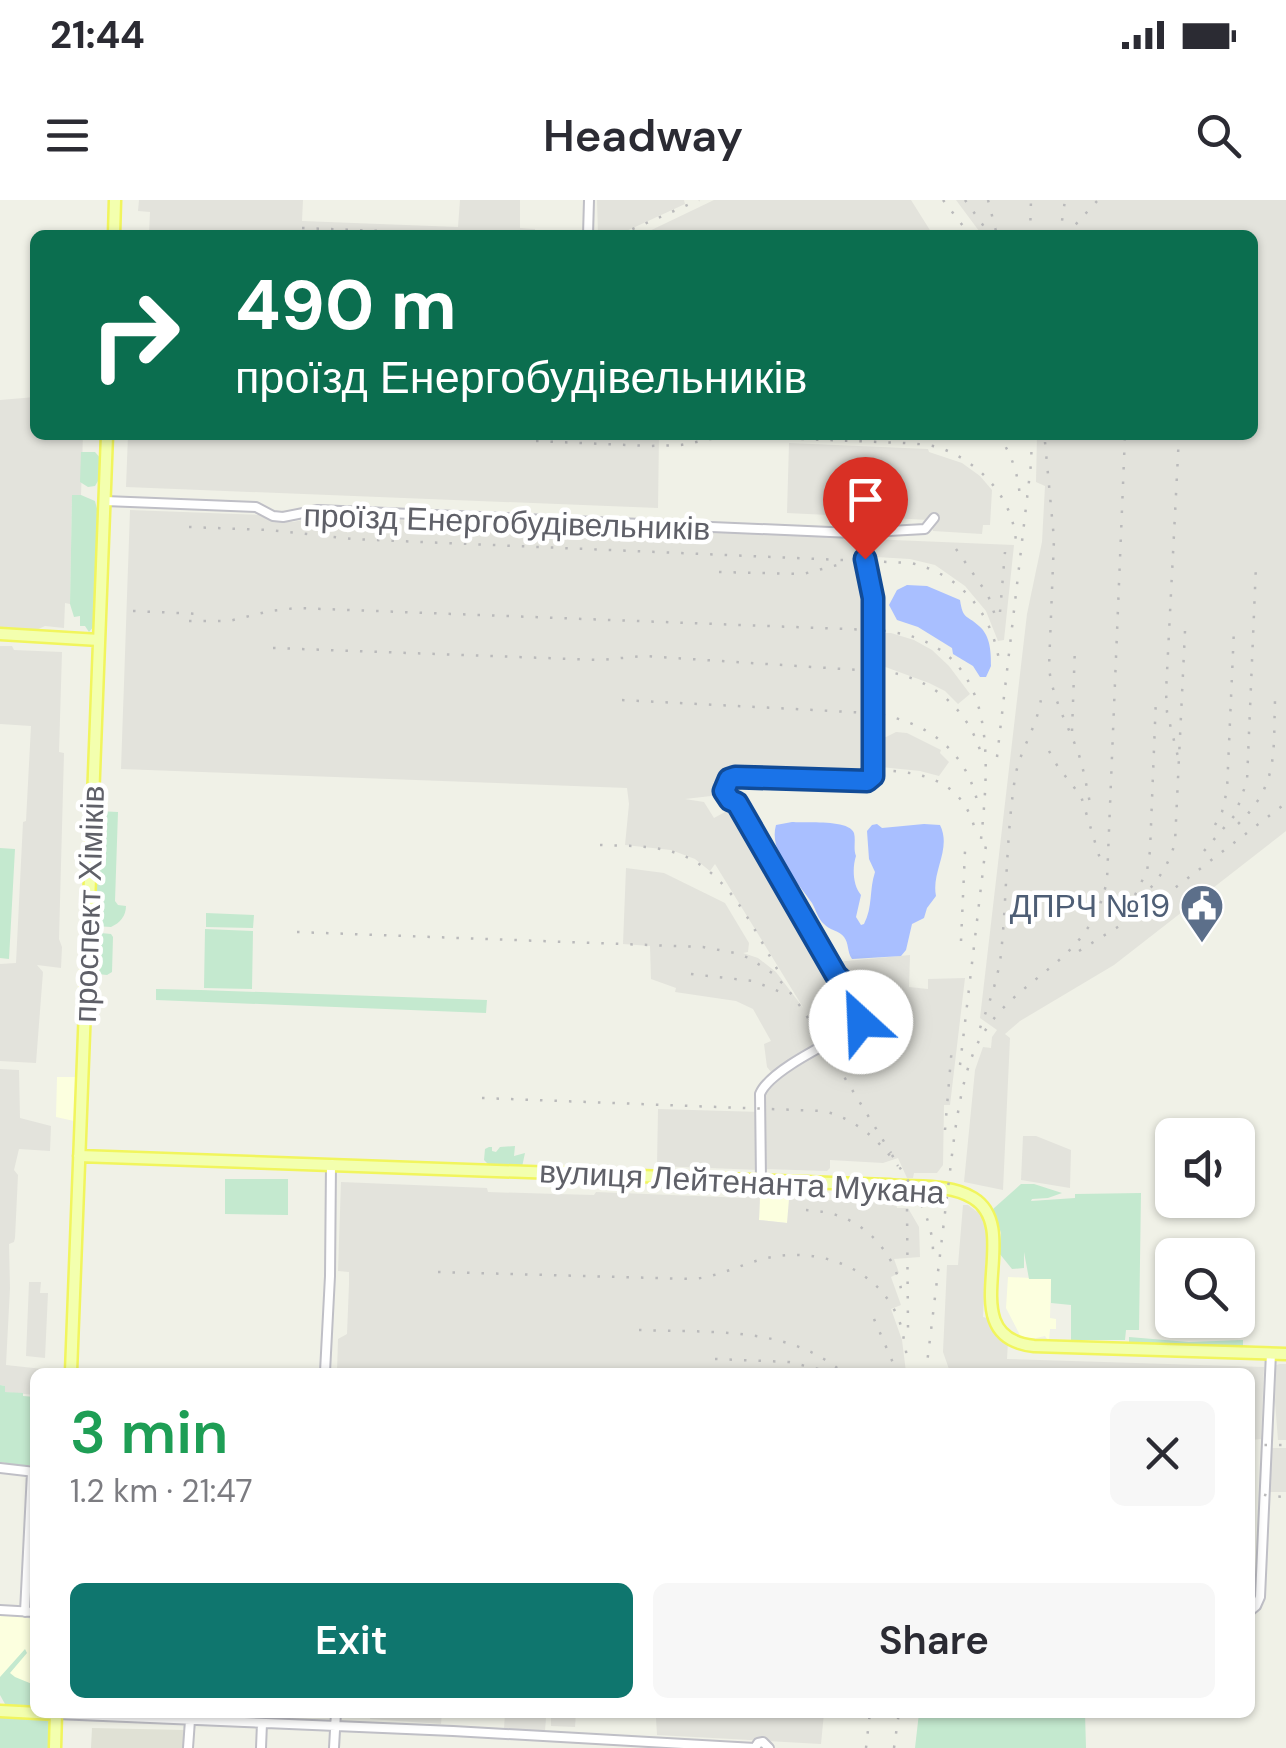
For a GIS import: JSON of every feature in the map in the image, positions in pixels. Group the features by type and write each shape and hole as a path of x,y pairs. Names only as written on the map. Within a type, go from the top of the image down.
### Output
{"main road":[{"path":"114,230 115,200"},
{"name":"проспект Хіміків","path":"71,1368 107,440"},
{"path":"0,634 99,640"},
{"name":"вулиця Лейтенанта Мукана","path":"79,1156 961,1192 985,1208 992,1221 995,1322 1018,1343 1286,1354"},
{"path":"0,1711 30,1712"},
{"path":"55,1748 56,1718"}],"street":[{"path":"588,230 589,200"},
{"name":"проїзд Енергобудівельників","path":"105,501 256,507 283,517 318,510 852,533 925,529 934,518"},
{"path":"760,1182 763,1086 776,1074 852,1030 862,1016 860,998 836,975 737,803 724,791 729,779 735,777 867,781 873,776 873,598 862,548 852,533"},
{"path":"325,1368 331,1164"},
{"path":"1255,1607 1260,1597 1270,1353"},
{"path":"0,1468 30,1472"},
{"path":"0,1610 30,1612"},
{"path":"152,1718 755,1748 763,1742 768,1748"},
{"path":"334,1748 336,1718"},
{"path":"188,1748 190,1720"},
{"path":"262,1723 262,1748"}],"shaded area":[{"path":"139,200 303,200 302,221 458,227 460,200 520,200 520,228 535,230 149,230 150,212 138,211"},
{"path":"597,200 684,200 685,204 629,230 598,230"},
{"path":"714,200 911,200 930,230 651,230"},
{"path":"956,200 1286,200 1286,831 1114,965 1005,1034 1010,1038 1003,1190 964,1182 975,1070 983,1047 991,1048 997,1030 980,1018 1027,614 1042,542 1045,486 1036,482 1037,440 1258,440 1258,230 978,230"},
{"path":"30,397 30,440 83,440 81,495 72,496 70,604 65,603 64,628 45,626 32,632 0,628 0,400"},
{"path":"128,440 659,440 658,508 126,487"},
{"path":"789,443 928,449 962,463 992,490 990,525 983,525 982,534 933,531 930,520 787,513"},
{"path":"81,452 95,452 102,460 101,476 95,486 80,482"},
{"path":"72,495 95,501 99,516 95,625 89,632 80,626 80,616 74,617 70,604"},
{"path":"130,510 260,515 272,521 293,522 317,517 851,537 858,545 869,590 866,777 728,774 711,796 685,799 704,802 714,818 734,807 802,925 856,994 856,1025 828,1037 771,1072 764,1044 771,1041 753,1009 736,1001 675,992 676,988 651,979 650,946 623,944 626,868 664,873 725,903 749,943 748,952 743,953 758,958 776,972 804,1009 715,864 710,871 695,859 671,850 625,845 627,788 121,769"},
{"path":"870,539 1014,545 1004,640 998,641 986,611 965,586 935,565 876,557"},
{"path":"881,633 914,640 932,650 970,694 958,704 929,683 880,665"},
{"path":"0,646 62,652 61,968 37,965 43,972 36,1063 0,1061 0,964 16,963 31,726 0,724"},
{"path":"907,733 941,750 949,762 939,776 877,764 877,736"},
{"path":"97,811 118,812 115,901 126,906 122,919 111,927 95,926"},
{"path":"0,848 15,849 9,959 0,958"},
{"path":"206,913 254,915 253,928 206,927"},
{"path":"205,929 253,931 252,989 204,988"},
{"path":"101,933 113,937 112,972 107,975 96,970 97,937"},
{"path":"910,955 909,987 928,989 928,979 965,978 950,1105 944,1105 943,1165 937,1173 914,1173 913,1178 907,1178 898,1158 883,1163 830,1160 827,1171 764,1169 763,1091 772,1080 843,1038 865,1064 870,1063 860,1035 866,1033 868,1026 864,985 847,979 836,962"},
{"path":"156,989 487,1000 486,1013 156,1000"},
{"path":"0,1069 19,1070 20,1118 51,1126 50,1151 19,1149 14,1170 18,1175 15,1238 9,1244 6,1365 34,1368 30,1368 30,1395 4,1392 5,1386 0,1385"},
{"path":"57,1077 76,1077 74,1121 56,1117"},
{"path":"658,1109 761,1112 760,1170 657,1166"},
{"path":"1023,1136 1036,1136 1071,1150 1070,1188 1021,1180"},
{"path":"515,1146 514,1156 525,1153 522,1167 490,1166 484,1160 485,1149 489,1147 496,1152 500,1147"},
{"path":"225,1179 288,1179 288,1215 225,1214"},
{"path":"341,1182 487,1188 488,1192 746,1198 747,1194 760,1196 759,1220 787,1223 789,1199 896,1202 897,1208 908,1208 919,1227 920,1257 894,1259 899,1273 891,1277 901,1305 891,1309 902,1340 906,1368 337,1368 338,1339 347,1334 349,1284 349,1272 338,1271"},
{"path":"1021,1184 1062,1193 1031,1201 1075,1198 1075,1194 1141,1193 1139,1330 1126,1330 1125,1340 1071,1340 1071,1305 1051,1303 1051,1279 1029,1279 1024,1252 1024,1268 1012,1269 999,1253 1001,1233 993,1209"},
{"path":"760,1196 790,1198 788,1223 759,1220"},
{"path":"963,1205 968,1205 988,1220 983,1317 1008,1341 1007,1359 1264,1367 1261,1439 1255,1440 1255,1368 949,1368 943,1352 947,1265 958,1265"},
{"path":"1008,1277 1051,1279 1050,1318 1056,1319 1056,1329 1050,1329 1049,1342 1045,1336 1023,1341 1006,1308"},
{"path":"29,1282 41,1282 40,1293 48,1293 45,1358 26,1356"},
{"path":"1129,1337 1189,1342 1243,1340 1243,1348 1129,1347"},
{"path":"1286,1364 1286,1440 1278,1440 1276,1365"},
{"path":"0,1385 5,1386 5,1392 30,1397 30,1465 0,1462"},
{"path":"1272,1448 1286,1448 1286,1492 1269,1492"},
{"path":"0,1612 30,1619 30,1684 0,1678"},
{"path":"25,1649 27,1653 10,1673 30,1683 30,1710 10,1709 7,1706 24,1706 5,1704 0,1695 0,1677"},
{"path":"0,1715 47,1719 50,1724 49,1748 0,1748"},
{"path":"370,1718 442,1718 441,1724"},
{"path":"505,1718 546,1718 545,1731 504,1729"},
{"path":"551,1718 576,1718 575,1727 551,1726"},
{"path":"656,1718 824,1718 821,1744 657,1735"},
{"path":"918,1718 1085,1718 1086,1748 915,1748"},
{"path":"92,1728 187,1730 185,1748 91,1748"}],"water":[{"path":"907,585 927,586 960,600 964,614 983,630 988,640 991,666 986,677 980,677 973,666 953,654 952,648 918,627 897,620 889,605 897,590"},
{"path":"836,824 854,833 854,877 861,895 856,917 861,925 869,911 875,872 869,859 867,831 877,824 882,828 940,825 944,843 936,896 924,918 912,924 901,956 852,959 844,937 822,922 780,856 776,825"}],"railway":[{"path":"630,230 699,200"},
{"path":"943,200 966,230"},
{"path":"965,200 986,230"},
{"path":"988,200 996,230"},
{"path":"1030,230 1031,200"},
{"path":"1061,230 1065,200"},
{"path":"1071,230 1098,200"},
{"path":"302,228 356,230"},
{"path":"536,441 649,446 706,440"},
{"path":"828,440 928,445 957,456 983,474 1002,498 1016,543"},
{"path":"1001,440 1014,466 1020,500"},
{"path":"997,757 1032,440"},
{"path":"926,1368 954,1137 973,1055 995,1017 1085,932 1098,909 1107,880 1125,440"},
{"path":"1179,440 1166,692 1179,761"},
{"path":"1045,442 1054,539 1049,667 1080,759 1091,808"},
{"path":"189,527 353,539 911,563 946,577 973,600 991,631 1000,667"},
{"path":"956,549 988,595 997,621"},
{"path":"1000,612 1005,552"},
{"path":"719,572 803,574 841,564"},
{"path":"1204,851 1235,815 1247,781 1256,565"},
{"path":"189,621 229,621 297,608 872,630 914,637 945,654 966,677 978,707 986,776 980,849"},
{"path":"133,611 202,614"},
{"path":"1215,825 1227,790 1234,629"},
{"path":"1130,908 1158,879 1175,842 1185,631"},
{"path":"1072,731 1075,646"},
{"path":"273,648 600,660 644,656 889,672 920,682 946,698 966,721 980,750"},
{"path":"980,1028 1001,954 1015,778 1042,691"},
{"path":"1135,895 1147,871 1150,851 1156,698"},
{"path":"622,700 891,717 927,731 955,755 974,789 979,810"},
{"path":"1238,824 1261,796 1267,782 1273,752 1275,701"},
{"path":"1049,751 1081,796 1101,862"},
{"path":"879,770 924,776 949,788 968,810 974,826"},
{"path":"1079,951 1150,907 1286,803"},
{"path":"960,1065 987,836"},
{"path":"600,845 661,849 689,858 707,870 736,900 780,974"},
{"path":"961,941 965,851"},
{"path":"297,932 703,947 749,958 772,973 803,1010 891,1153"},
{"path":"691,974 753,981 783,993"},
{"path":"945,1130 952,1046"},
{"path":"482,1098 823,1111 865,1131 898,1166"},
{"path":"892,1155 924,1212 933,1250"},
{"path":"907,1209 908,1328"},
{"path":"806,1210 839,1216 871,1235 887,1255 901,1289"},
{"path":"438,1272 692,1279 787,1255 827,1259 864,1276 879,1288 900,1323 908,1361"},
{"path":"874,1319 895,1368"},
{"path":"639,1330 718,1332 771,1339 796,1346 836,1368"},
{"path":"715,1359 789,1362 814,1368"},
{"path":"1255,1445 1286,1445"},
{"path":"1255,1492 1286,1497"},
{"path":"866,1748 869,1718"},
{"path":"894,1748 898,1718"}],"place":[{"name":"ДПРЧ №19","path":"1202,944"}],"route":[{"path":"861,1022 860,998 836,975 737,803 724,791 725,784 735,777 867,781 873,776 873,598 865,559"}]}
